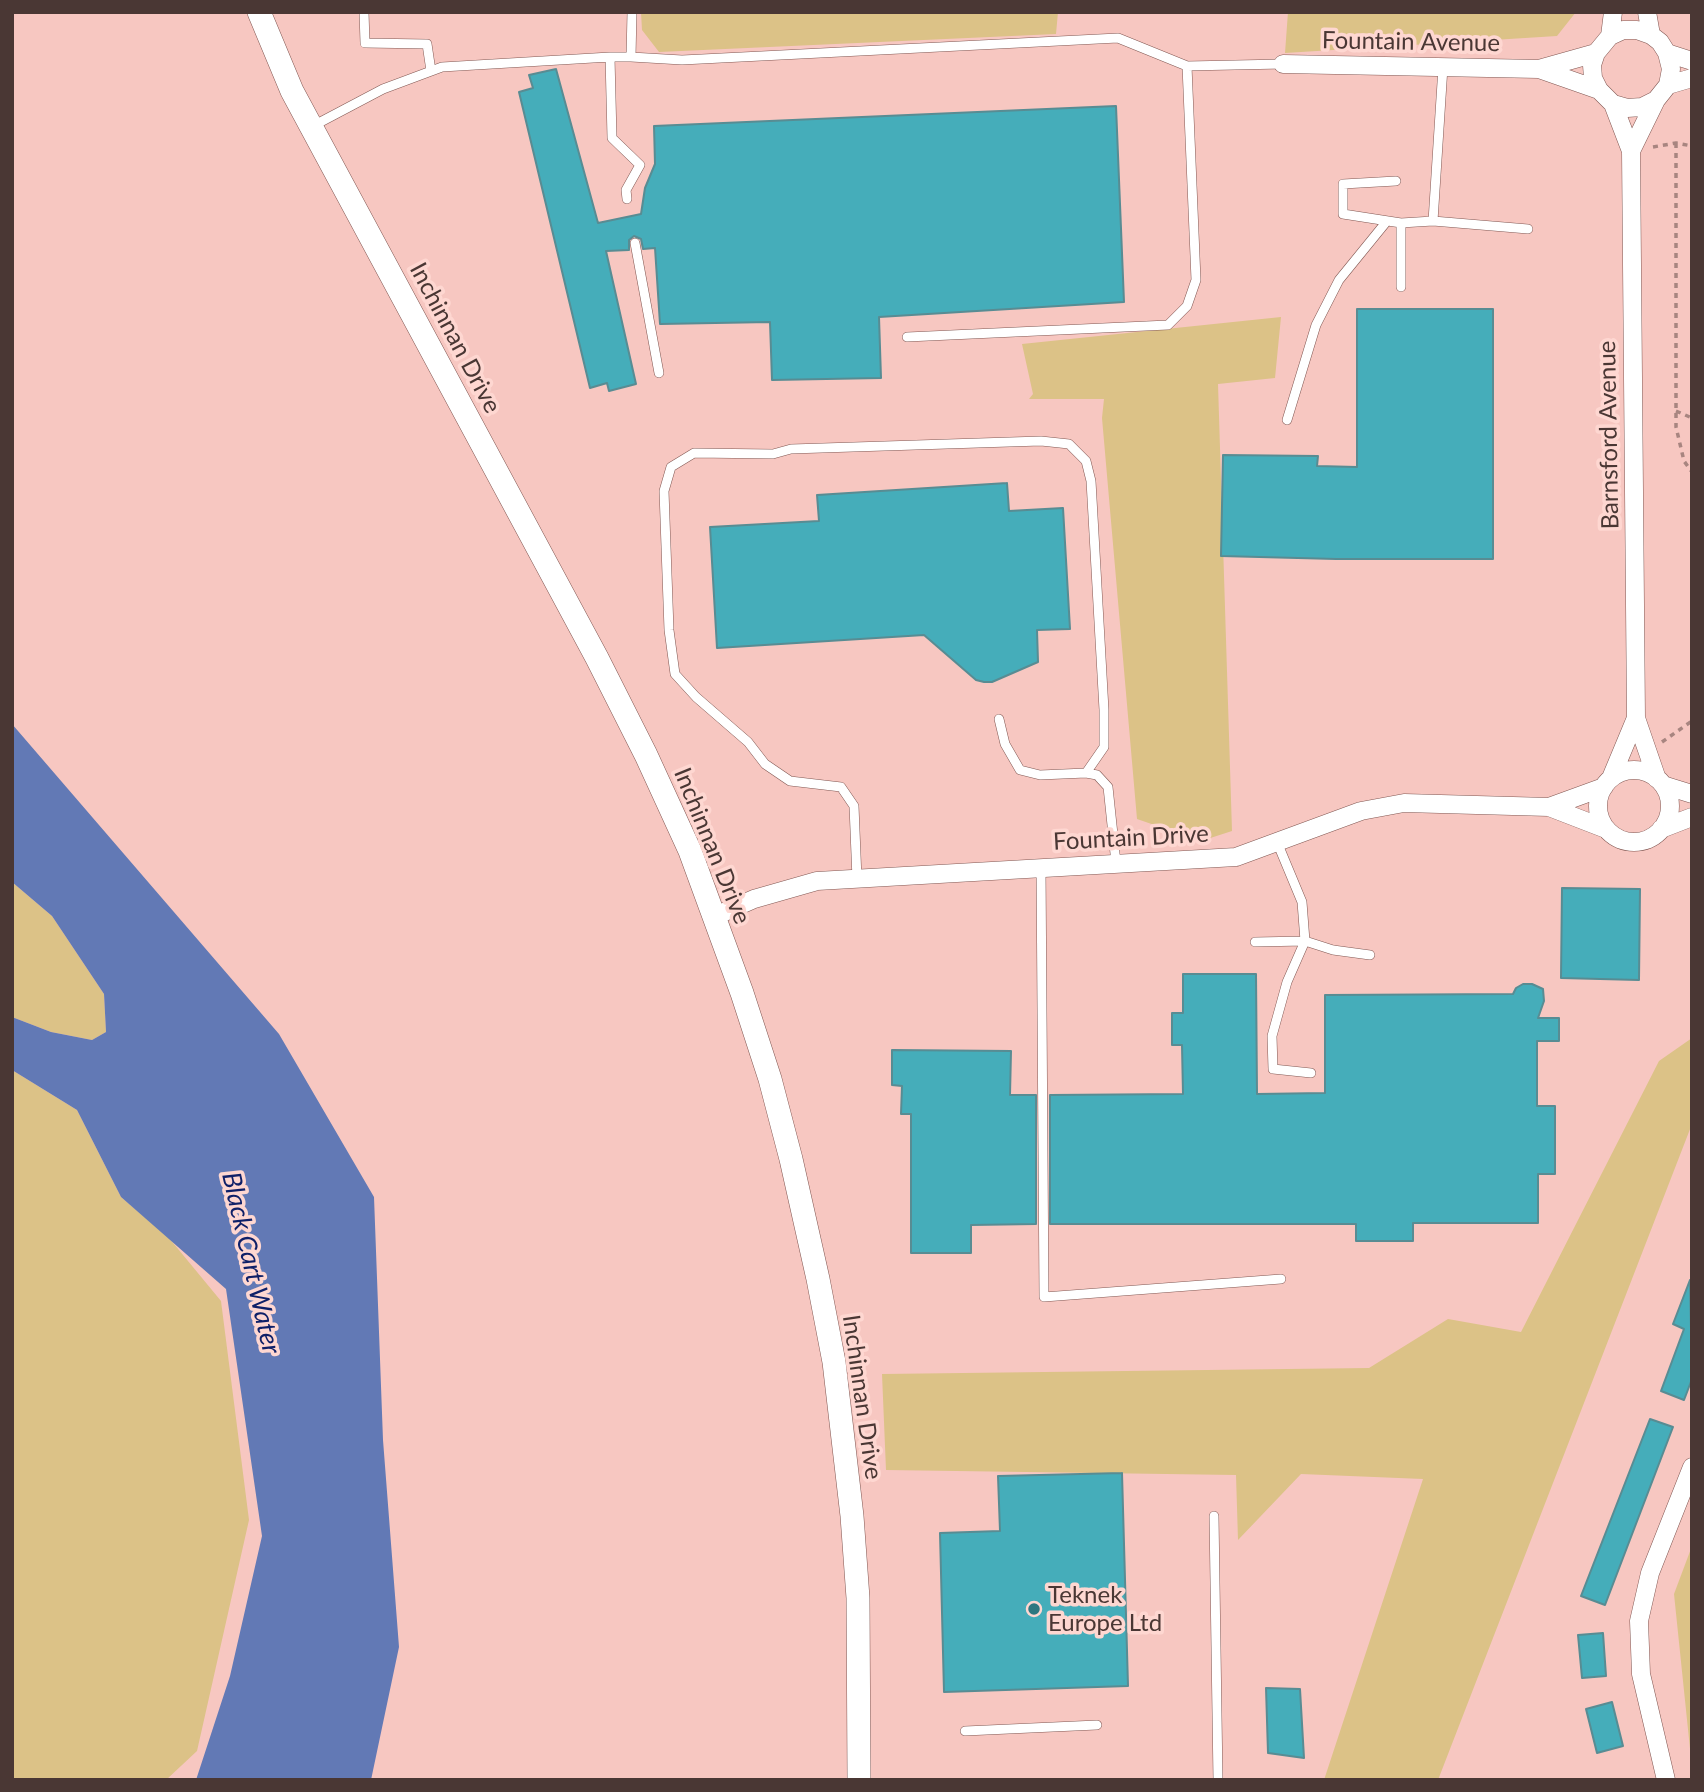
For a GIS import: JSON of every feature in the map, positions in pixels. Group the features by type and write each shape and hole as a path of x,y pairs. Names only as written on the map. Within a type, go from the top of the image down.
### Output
{"street":[{"name":"Inchinnan Drive","path":"259,12 292,91 597,658 646,755 690,851 742,993 788,1146 834,1362 852,1516 858,1598 859,1780"},
{"path":"1610,36 1613,12"},
{"path":"1647,12 1651,35"},
{"path":"1598,90 1592,65 1596,53 1610,36 1623,30 1637,30 1660,42 1667,53 1671,69 1668,85 1692,78"},
{"name":"Fountain Avenue","path":"1283,64 1539,69 1596,53"},
{"path":"1667,53 1692,61"},
{"name":"Fountain Avenue","path":"1539,69 1598,90"},
{"name":"Barnsford Avenue","path":"1631,152 1656,100 1668,85"},
{"name":"Barnsford Avenue","path":"1598,90 1613,104 1631,152 1636,718 1660,782"},
{"path":"1613,104 1627,108 1642,107 1656,100"},
{"name":"Barnsford Avenue","path":"1608,782 1636,718"},
{"path":"1660,782 1668,795 1670,807 1661,829 1640,842 1628,842 1606,830 1598,808 1608,782 1620,773 1639,771 1692,794"},
{"name":"Fountain Drive","path":"1549,807 1608,782"},
{"name":"Fountain Drive","path":"713,917 754,899 817,881 1236,857 1361,811 1404,803 1549,807 1606,830"},
{"path":"1661,829 1692,817"},
{"path":"1666,1780 1641,1674 1639,1621 1650,1573 1692,1467"}],"lane":[{"path":"364,12 365,43 427,44 431,71"},
{"path":"631,57 632,12"},
{"path":"311,127 383,89 443,67 610,57 682,60 1118,38 1187,66 1283,64"},
{"path":"610,57 612,138 640,165 626,190 627,199"},
{"path":"907,337 1168,325 1177,317 1187,306 1196,280 1187,66"},
{"path":"1433,221 1443,67"},
{"path":"1396,181 1343,184 1343,214 1401,223 1433,221 1528,229"},
{"path":"1287,419 1316,325 1339,280 1387,221"},
{"path":"1401,223 1401,287"},
{"path":"635,243 659,373"},
{"path":"857,879 854,806 841,787 790,781 765,764 748,742 696,697 676,674 669,630 664,491 671,467 694,453 773,454 791,449 1041,441 1069,444 1086,461 1091,481 1104,710 1104,747 1086,773"},
{"path":"999,719 1005,744 1020,770 1040,775 1097,775 1108,787 1116,863"},
{"path":"1277,842 1302,902 1305,941 1287,982 1272,1036 1273,1069 1311,1073"},
{"path":"1041,867 1044,1297 1281,1279"},
{"path":"1255,942 1305,941 1332,950 1370,955"},
{"path":"1214,1516 1218,1780"},
{"path":"965,1731 1097,1726"}],"path":[{"path":"1676,143 1676,427 1684,461 1692,472"},
{"path":"1631,152 1676,143 1692,146"},
{"path":"1676,411 1692,418"}],"shaded area":[{"path":"641,12 1058,12 1056,34 659,52 642,30"},
{"path":"1288,12 1576,12 1557,36 1285,53"},
{"path":"1281,317 1275,378 1218,384 1232,831 1201,841 1137,819 1102,418 1104,399 1029,399 1033,394 1022,344"},
{"path":"12,882 52,916 104,994 106,1032 92,1040 51,1032 12,1017"},
{"path":"1692,1038 1692,1124 1438,1780 1324,1780 1423,1479 1301,1474 1238,1540 1236,1475 886,1470 882,1374 1369,1368 1448,1319 1521,1332 1659,1061"},
{"path":"12,1070 77,1110 121,1197 169,1238 221,1301 249,1520 197,1751 166,1780 12,1780"},
{"path":"1692,1546 1692,1768 1674,1594"}],"water":[{"name":"Black Cart Water","path":"12,724 279,1034 374,1197 383,1440 399,1647 371,1780 196,1780 230,1676 262,1536 226,1289 121,1197 77,1110 12,1070 12,1017 51,1032 92,1040 106,1032 104,994 52,916 12,882"}],"building":[{"path":"556,69 598,223 641,214 645,188 655,164 654,126 1116,106 1124,302 879,317 881,378 772,380 770,322 660,324 655,248 643,249 641,239 634,236 629,240 629,250 606,251 636,384 609,391 607,383 590,388 519,92 533,88 529,75"},
{"path":"1357,309 1493,309 1493,559 1221,556 1223,455 1318,456 1317,466 1357,467"},
{"path":"1007,483 1009,511 1063,508 1070,629 1037,630 1038,662 992,682 984,682 976,680 924,635 717,648 710,527 819,521 817,495"},
{"path":"1562,888 1640,889 1639,980 1561,978"},
{"path":"1183,974 1256,974 1257,1094 1325,1093 1325,995 1513,994 1516,988 1523,984 1532,984 1543,989 1544,1001 1538,1018 1559,1018 1559,1041 1537,1041 1537,1106 1555,1106 1555,1174 1538,1174 1538,1223 1413,1223 1413,1241 1356,1241 1356,1224 1050,1224 1050,1095 1183,1094 1182,1045 1172,1045 1172,1013 1183,1013"},
{"path":"892,1050 1011,1051 1010,1095 1036,1095 1036,1224 971,1225 971,1253 911,1253 911,1114 901,1114 902,1086 892,1085"},
{"path":"1690,1280 1692,1379 1684,1400 1661,1391 1684,1329 1673,1324"},
{"path":"1650,1419 1673,1427 1605,1605 1581,1596"},
{"name":"Teknek Europe Ltd","path":"1122,1473 1128,1686 944,1692 940,1533 1000,1531 998,1476"},
{"path":"1603,1633 1606,1676 1582,1678 1578,1635"},
{"path":"1266,1688 1300,1689 1304,1758 1268,1753"},
{"path":"1612,1702 1623,1746 1597,1753 1586,1709"}],"place":[{"name":"Teknek Europe Ltd","path":"1034,1609"}]}
